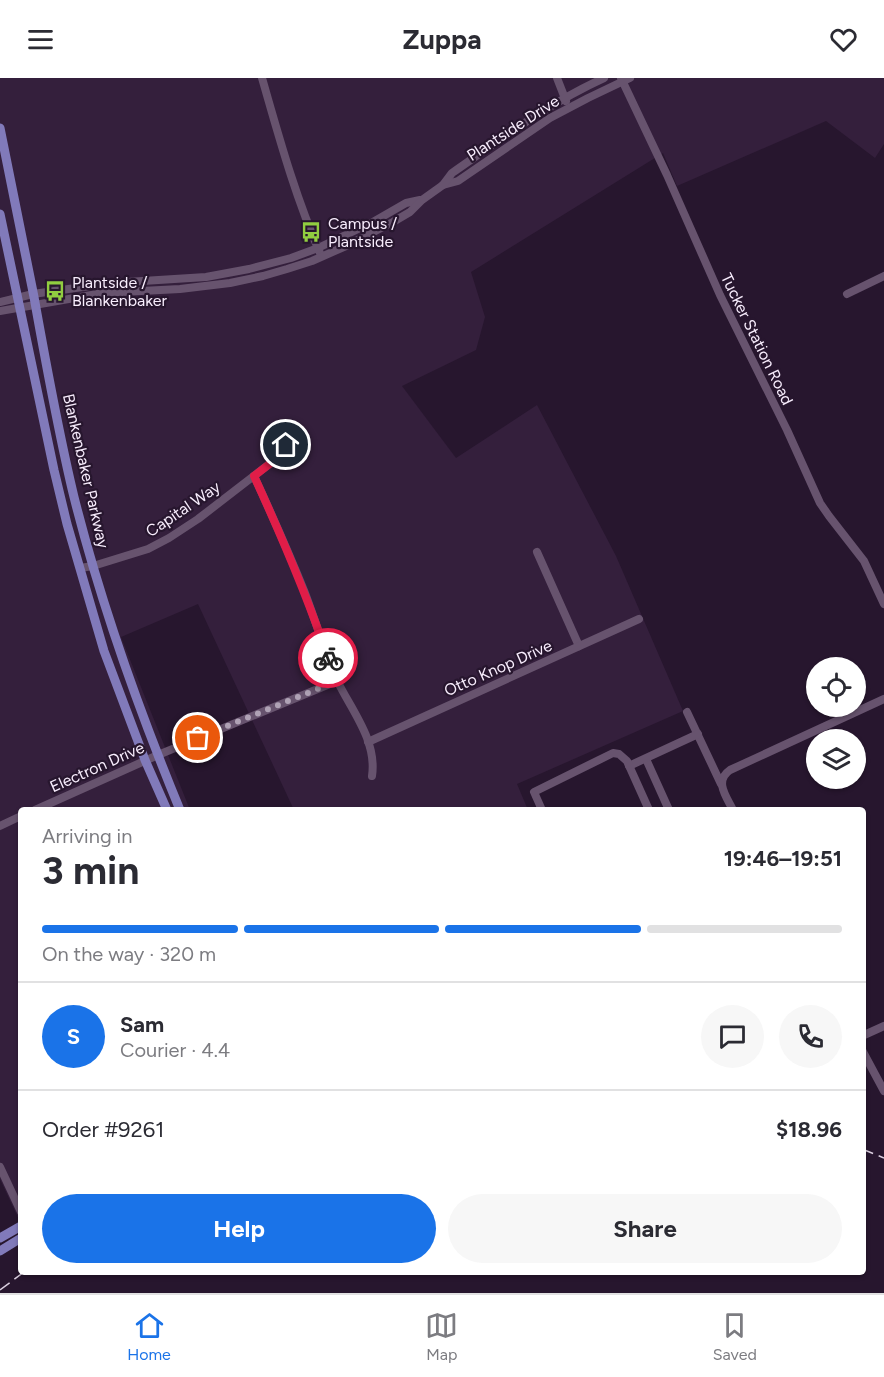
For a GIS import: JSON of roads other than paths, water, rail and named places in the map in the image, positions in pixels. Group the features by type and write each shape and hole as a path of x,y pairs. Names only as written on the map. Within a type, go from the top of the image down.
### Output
{"main road":[{"name":"Blankenbaker Parkway","path":"0,128 44,355 74,494 93,566 122,659 179,807"},
{"name":"Blankenbaker Parkway","path":"0,214 54,470 80,568 104,651 145,760 166,807"},
{"path":"0,1238 18,1228"},
{"path":"0,1251 18,1240"}],"street":[{"path":"262,78 294,186 321,257"},
{"path":"557,78 569,108"},
{"name":"Plantside Drive","path":"34,299 103,292 203,287 252,279 321,257 410,212 443,185 452,173 530,118 604,78"},
{"name":"Plantside Drive","path":"443,185 458,181 550,118 625,79"},
{"name":"Tucker Station Road","path":"625,79 720,295 787,430 820,503 864,561 884,604"},
{"path":"498,142 504,150"},
{"name":"Plantside Drive","path":"0,302 19,302 111,283 206,277 249,270 318,248 373,222 406,203 422,200"},
{"path":"847,294 884,276"},
{"path":"160,280 160,289"},
{"name":"Plantside Drive","path":"0,311 19,302"},
{"name":"Capital Way","path":"80,568 148,549 160,543 198,519 254,476 281,455 286,445"},
{"path":"254,476 292,563 337,681 369,742 373,759 372,776"},
{"path":"537,552 579,646"},
{"name":"Otto Knop Drive","path":"369,742 639,619"},
{"name":"Electron Drive","path":"42,807 145,760 337,681"},
{"path":"723,787 723,776 730,770 884,699"},
{"path":"687,712 732,807"},
{"path":"629,766 698,734"},
{"path":"541,807 534,792 613,753 619,754 627,761 648,807"},
{"path":"646,759 668,807"},
{"path":"0,826 18,817"},
{"path":"866,1034 884,1026"},
{"path":"866,1057 884,1091"},
{"path":"0,1167 18,1206"}],"railway":[{"path":"866,1151 884,1158"},
{"path":"0,1290 20,1275"}],"place":[{"name":"Campus / Plantside","path":"311,232"},
{"name":"Plantside / Blankenbaker","path":"55,291"}]}
